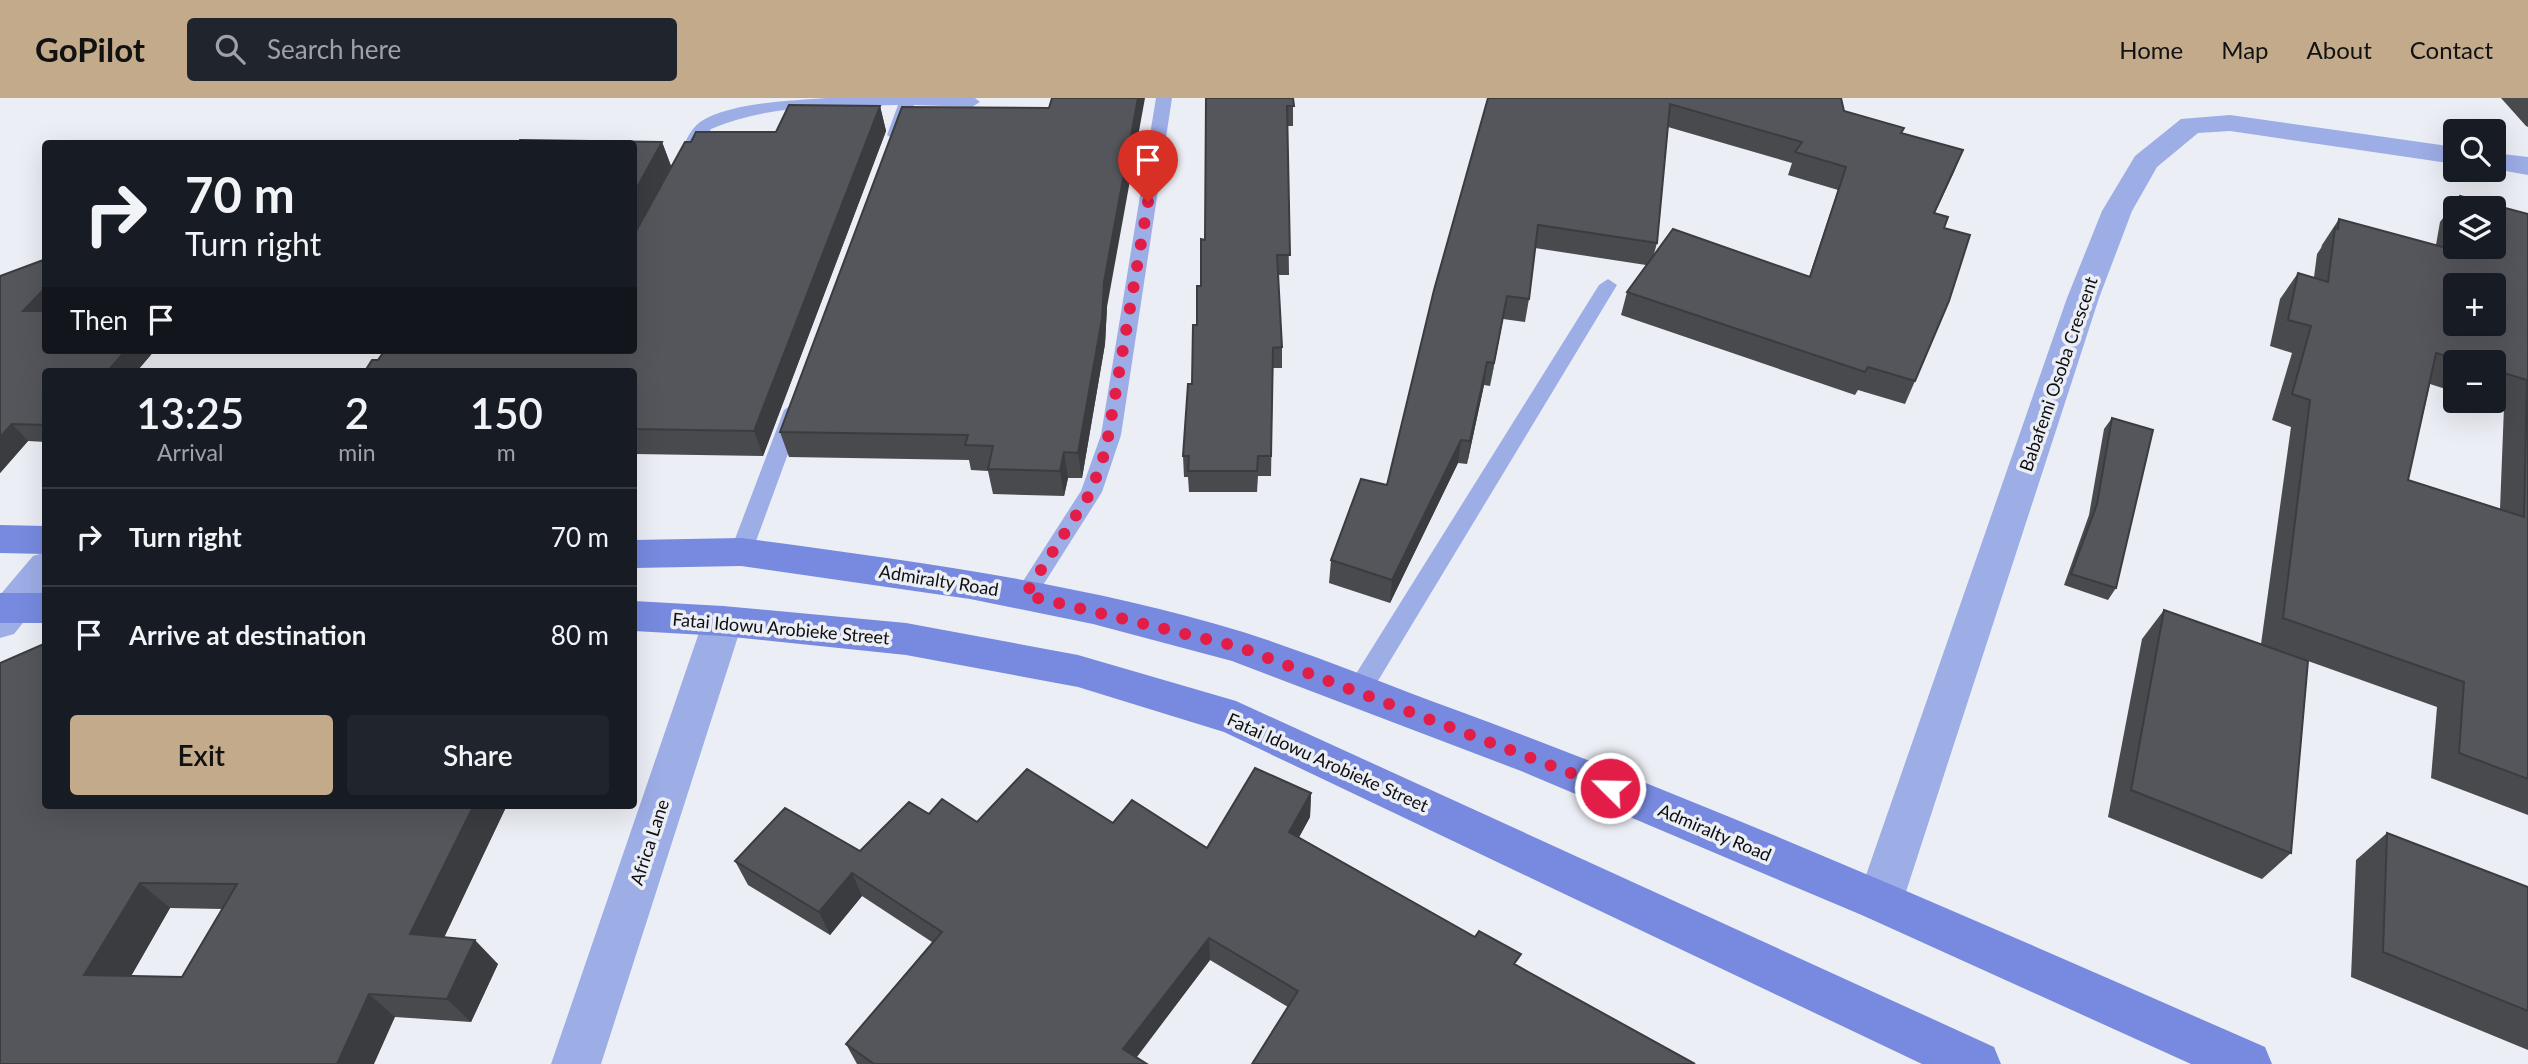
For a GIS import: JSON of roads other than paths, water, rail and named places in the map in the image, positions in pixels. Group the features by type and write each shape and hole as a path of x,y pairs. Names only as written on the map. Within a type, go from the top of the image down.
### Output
{"street":[{"name":"Babafemi Osoba Crescent","path":"1880,901 2084,298 2117,211 2145,162 2191,125 2230,123 2443,154"},
{"path":"2506,163 2528,166"},
{"path":"0,540 42,540"},
{"name":"Admiralty Road","path":"637,554 741,552 970,584 1239,647 1536,758 1880,901 2247,1064"},
{"path":"14,611 42,572"},
{"name":"Fatai Idowu Arobieke Street","path":"637,616 723,621 906,639 1078,671 1236,718 1976,1064"},
{"name":"Africa Lane","path":"576,1064 723,621"}],"lane":[{"path":"890,150 909,98"},
{"path":"678,174 704,126 727,113 772,104 909,98 972,102"},
{"path":"1025,595 1091,492 1111,435 1164,98"},
{"path":"1358,692 1608,285"},
{"path":"741,552 799,397"}]}
